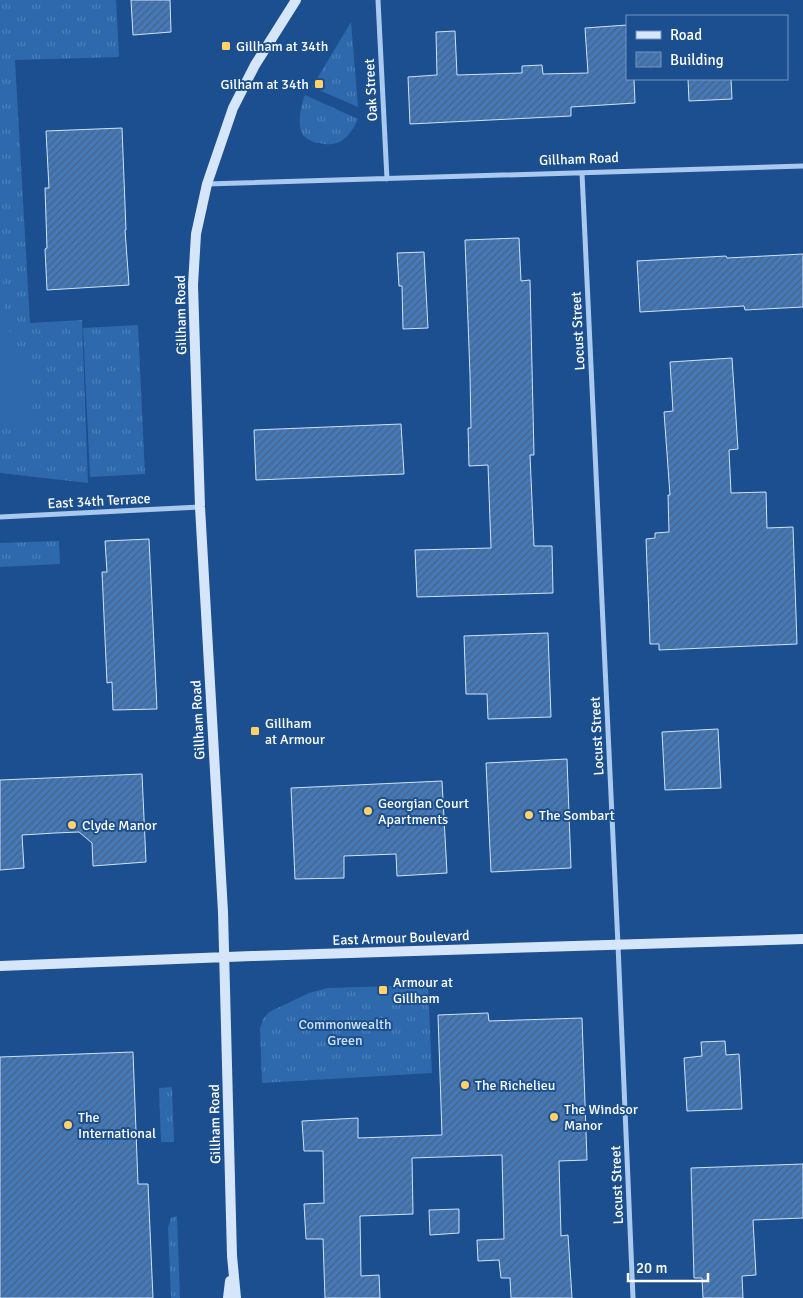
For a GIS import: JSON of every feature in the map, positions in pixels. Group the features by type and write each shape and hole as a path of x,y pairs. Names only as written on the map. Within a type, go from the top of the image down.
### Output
{"main road":[{"name":"Gillham Road","path":"236,1298 232,1256 225,958 200,507 193,285 196,234 207,184 233,108 255,65 296,0"},
{"name":"East Armour Boulevard","path":"0,966 803,939"},
{"name":"Gillham Road","path":"228,1298 232,1256"}],"street":[{"name":"Oak Street","path":"378,0 387,179"},
{"name":"Gillham Road","path":"207,184 803,166"},
{"name":"Locust Street","path":"582,173 633,1298"},
{"name":"East 34th Terrace","path":"0,517 200,507"}],"green space":[{"path":"0,0 116,0 119,57 15,60 30,323 82,320 88,483 0,473"},
{"path":"351,22 358,107 312,87"},
{"path":"305,95 358,119 343,140 338,143 326,144 313,142 304,136 300,122"},
{"path":"0,219 4,312 14,346 31,379 33,415 19,426 0,427"},
{"path":"138,325 145,474 90,477 83,328"},
{"path":"59,541 60,564 0,567 0,543"},
{"name":"Commonwealth Green","path":"428,985 432,1073 262,1083 260,1028 263,1019 269,1012 309,993 327,988"},
{"path":"172,1087 174,1142 161,1142 159,1088"},
{"path":"177,1216 180,1298 171,1298 168,1227 171,1218"}],"building":[{"path":"131,0 170,0 171,32 133,35"},
{"path":"626,25 626,80 634,80 635,103 571,107 571,116 410,124 408,77 437,75 436,32 455,31 457,75 522,73 522,66 542,65 543,74 588,73 585,28"},
{"path":"688,80 731,80 732,99 689,101"},
{"path":"122,128 125,230 129,285 47,290 45,188 49,188 46,131"},
{"path":"519,238 521,281 530,280 534,455 530,455 534,546 552,546 553,593 417,597 415,550 491,548 488,465 469,466 468,428 471,428 465,240"},
{"path":"424,252 428,328 403,329 402,286 399,286 397,253"},
{"path":"803,254 803,307 745,310 744,306 640,312 637,261"},
{"path":"732,358 738,449 729,450 731,493 766,492 767,528 793,527 797,644 659,650 659,644 650,644 646,539 655,538 655,533 669,532 668,495 670,495 664,412 673,411 670,362"},
{"path":"401,424 404,474 256,480 254,430"},
{"path":"149,539 157,709 113,710 112,682 107,683 102,572 107,572 105,541"},
{"path":"548,633 551,717 488,719 487,694 466,694 464,636"},
{"path":"718,729 721,788 665,790 662,732"},
{"name":"The Sombart","path":"567,759 571,868 491,872 486,763"},
{"name":"Clyde Manor","path":"142,774 146,862 93,866 92,843 79,832 55,833 22,835 24,868 0,870 0,780"},
{"name":"Georgian Court Apartments","path":"442,781 447,873 397,876 396,854 344,856 344,878 295,879 291,788"},
{"path":"488,1013 489,1021 582,1018 587,1160 559,1161 561,1236 568,1235 572,1298 511,1298 510,1278 501,1278 499,1260 478,1261 477,1240 504,1239 502,1155 412,1158 413,1214 360,1216 361,1276 379,1275 380,1298 325,1298 323,1239 306,1239 304,1204 324,1203 323,1151 304,1151 302,1121 358,1118 358,1138 442,1135 438,1015"},
{"path":"725,1041 726,1055 739,1054 742,1109 687,1111 684,1058 702,1056 701,1042"},
{"path":"133,1052 138,1184 148,1184 153,1298 0,1298 0,1057"},
{"path":"803,1164 803,1218 753,1220 756,1275 742,1276 743,1298 703,1298 702,1278 694,1278 691,1168"},
{"path":"459,1209 459,1233 430,1235 429,1210"}],"place":[{"name":"Gillham at 34th","path":"226,46"},
{"name":"Gilham at 34th","path":"319,84"},
{"name":"Gillham at Armour","path":"255,731"},
{"name":"Georgian Court Apartments","path":"368,811"},
{"name":"The Sombart","path":"529,815"},
{"name":"Clyde Manor","path":"72,825"},
{"name":"Armour at Gillham","path":"383,990"},
{"name":"The Richelieu","path":"465,1085"},
{"name":"The Windsor Manor","path":"554,1117"},
{"name":"The International","path":"68,1125"}]}
